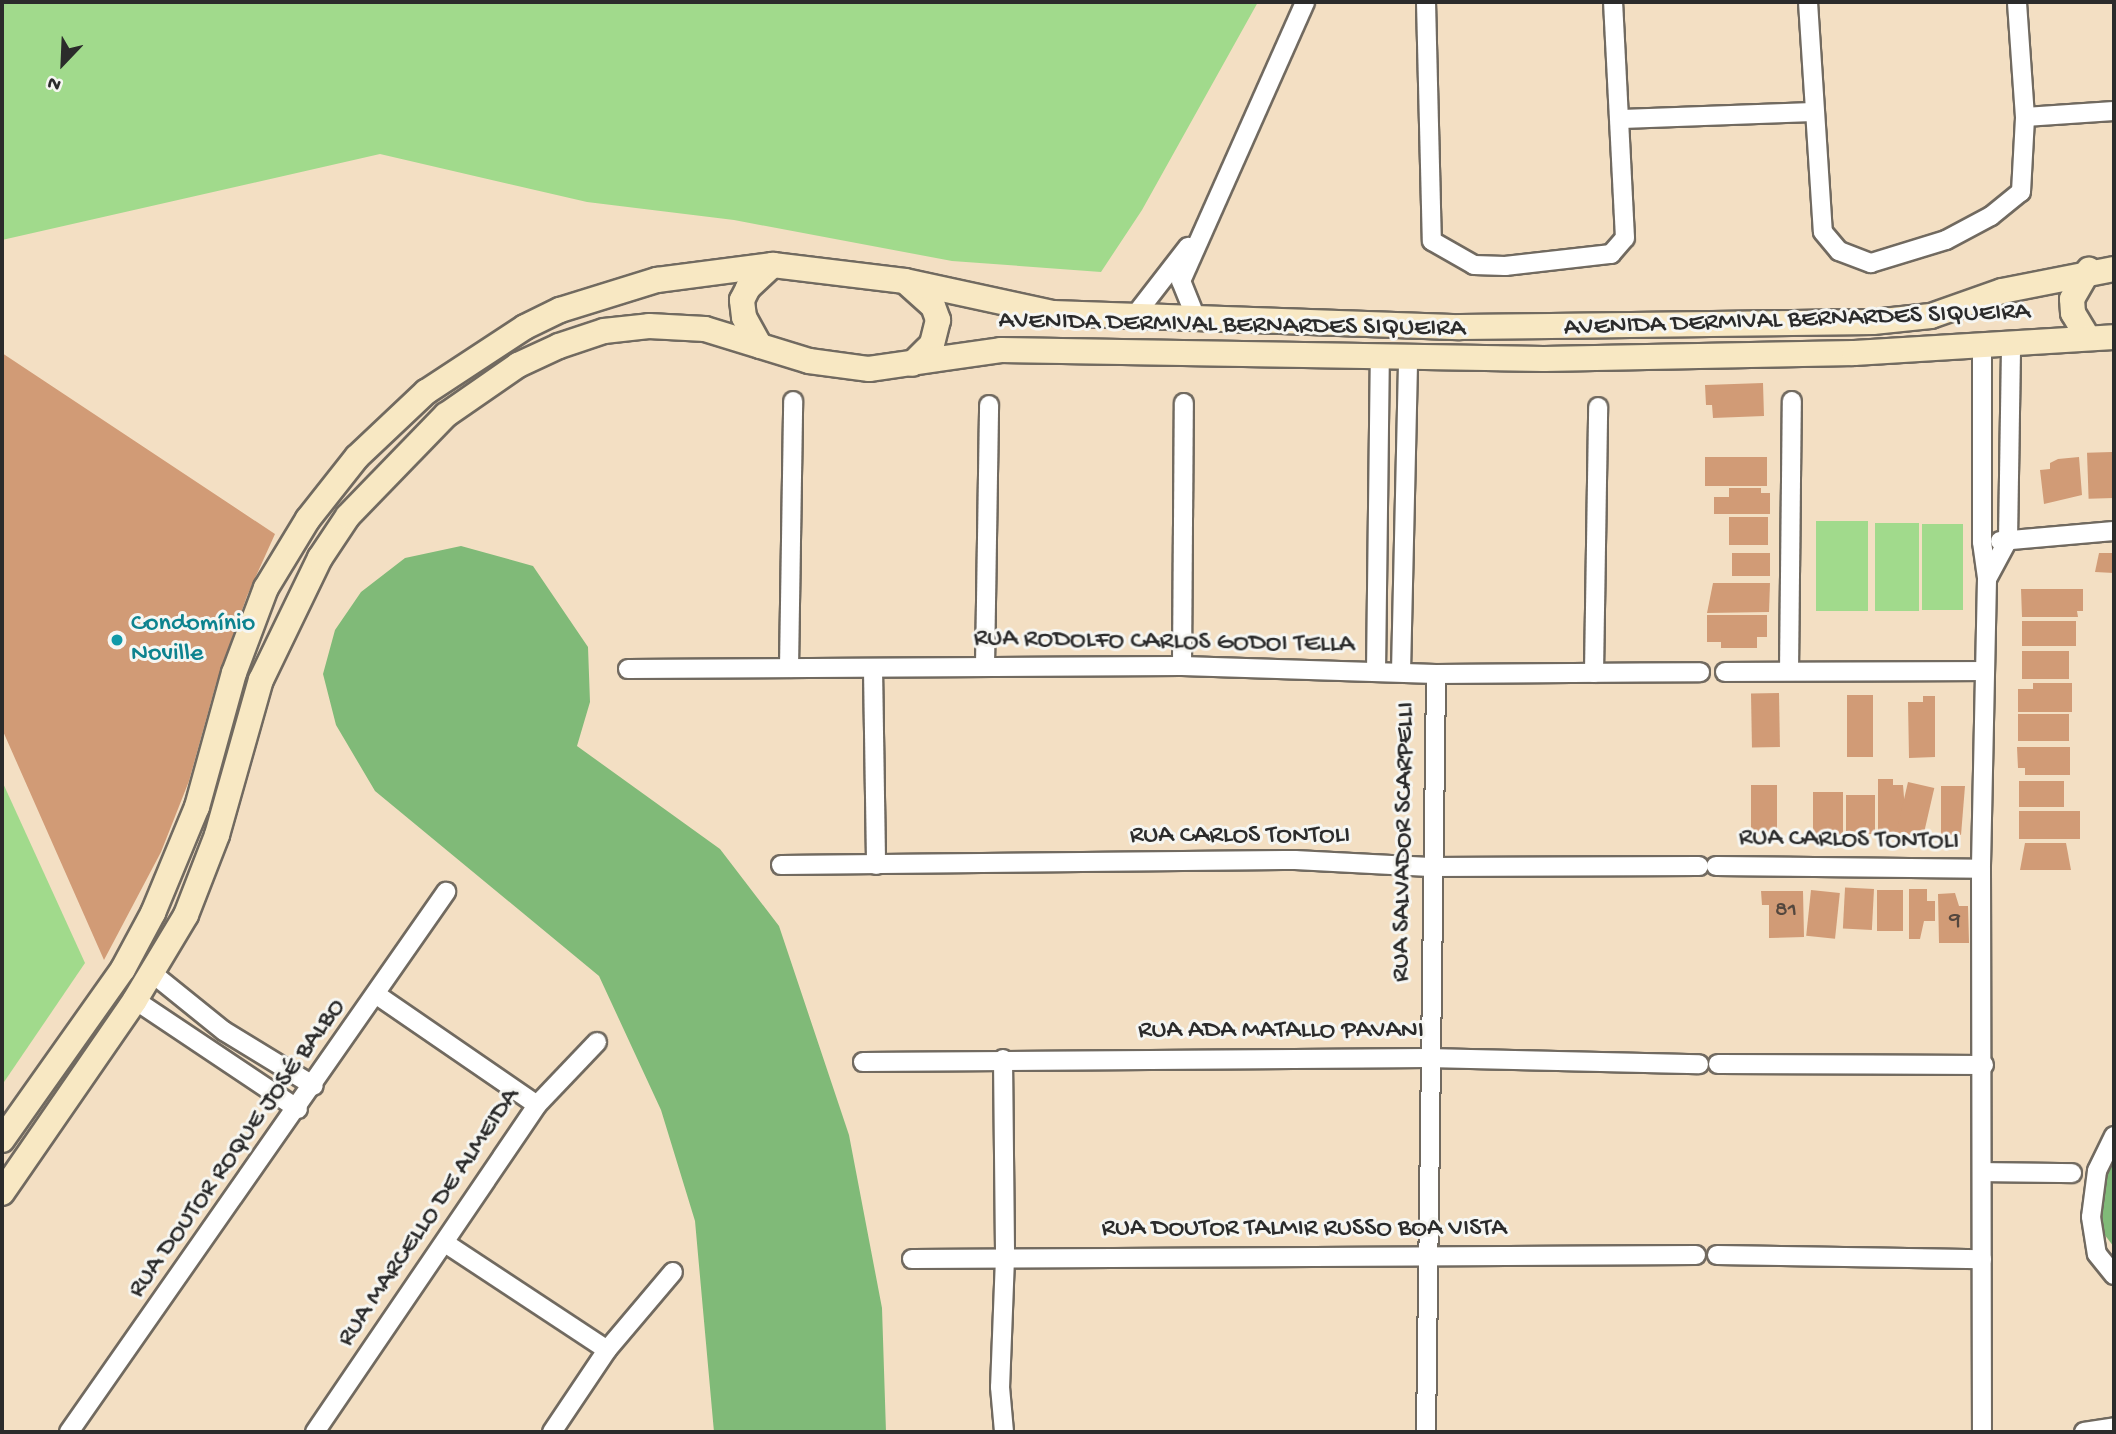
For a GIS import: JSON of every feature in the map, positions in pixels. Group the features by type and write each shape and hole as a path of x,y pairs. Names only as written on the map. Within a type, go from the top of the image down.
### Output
{"main road":[{"name":"AVENIDA DERMIVAL BERNARDES SIQUEIRA","path":"2,1140 88,1022 148,923 197,807 234,673 266,588 307,519 357,457 450,373 525,327 598,296 657,280 773,265 905,281 1053,313 1460,327 1873,322 1931,316 2002,291 2089,270 2114,269"},
{"path":"760,346 744,317 742,300 748,288 773,265"},
{"path":"2088,338 2073,313 2073,299 2089,270"},
{"path":"905,281 933,306 938,320 932,344 912,363"},
{"name":"AVENIDA DERMIVAL BERNARDES SIQUEIRA","path":"2,1193 135,1000 204,875 261,680 290,614 348,516 446,415 518,365 604,331 649,326 705,329 809,361 869,369 1001,349 1408,359 1854,353 2011,346 2114,337"}],"street":[{"path":"1196,318 1181,281 1200,231 1305,2"},
{"path":"1426,2 1432,241 1474,265 1505,266 1611,254 1625,238 1628,222 1612,2"},
{"path":"1808,2 1813,112 1823,232 1839,251 1871,263 1946,240 1991,216 2021,192 2025,117 2017,2"},
{"path":"2025,117 2114,111"},
{"path":"1622,119 1813,112"},
{"path":"1136,314 1200,231"},
{"path":"1987,579 2008,540 2011,346"},
{"path":"1982,347 1982,542 1987,579 1981,869 1984,1065 1982,1432"},
{"path":"1376,672 1380,359"},
{"path":"1401,672 1408,359"},
{"path":"789,668 793,401"},
{"path":"1789,671 1792,401"},
{"path":"1182,666 1184,403"},
{"path":"985,666 989,405"},
{"path":"1594,673 1598,407"},
{"path":"1982,542 2114,531"},
{"name":"RUA RODOLFO CARLOS GODOI TELLA","path":"628,669 1182,666 1436,674 1700,673"},
{"path":"873,668 876,864"},
{"path":"1725,673 1983,671"},
{"name":"RUA SALVADOR SCARPELLI","path":"1426,1432 1429,1256 1427,1058 1436,674"},
{"name":"RUA CARLOS TONTOLI","path":"781,864 1295,860 1430,867 1981,869"},
{"name":"RUA DOUTOR ROQUE JOSÉ BALBO","path":"69,1432 298,1109 446,892"},
{"path":"152,973 224,1031 314,1086"},
{"path":"377,995 537,1105"},
{"path":"135,1000 298,1109"},
{"name":"RUA MARCELLO DE ALMEIDA","path":"315,1432 537,1105 597,1042"},
{"name":"RUA ADA MATALLO PAVANI","path":"863,1062 1427,1058 1699,1064"},
{"path":"1003,1059 1005,1258 1000,1387 1004,1432"},
{"path":"1718,1064 1984,1065"},
{"path":"2114,1136 2097,1171 2091,1217 2097,1254 2114,1275"},
{"path":"1984,1172 2072,1172"},
{"path":"445,1243 607,1350"},
{"name":"RUA DOUTOR TALMIR RUSSO BOA VISTA","path":"912,1259 1696,1255"},
{"path":"1717,1255 1982,1259"},
{"path":"552,1432 607,1350 673,1272"},
{"path":"2084,1432 2114,1427"}],"green space":[{"path":"2,2 1258,2 1142,210 1101,272 952,261 734,220 587,202 380,154 2,240"},
{"path":"1816,521 1868,521 1868,611 1816,611"},
{"path":"1875,523 1919,523 1919,611 1875,611"},
{"path":"1922,524 1963,524 1963,610 1922,610"},
{"path":"461,546 533,566 588,647 590,702 577,746 720,849 779,926 849,1135 882,1308 886,1432 714,1432 695,1221 661,1110 599,976 375,791 336,725 323,674 335,630 361,592 405,558"},
{"path":"2,781 85,963 2,1085"},
{"path":"2114,1136 2114,1247 2091,1217"}],"building":[{"name":"Condomínio Noville","path":"2,353 275,534 247,596 216,684 189,781 161,852 104,960 2,729"},
{"path":"1763,383 1764,416 1713,418 1712,405 1706,405 1705,385"},
{"path":"2112,452 2114,498 2089,499 2087,453"},
{"path":"1705,457 1767,457 1767,486 1705,486"},
{"path":"2079,457 2082,495 2044,504 2040,470 2050,469 2050,463 2058,459"},
{"path":"1729,488 1761,488 1761,493 1770,493 1770,514 1714,514 1714,497 1729,497"},
{"path":"1729,517 1768,517 1768,545 1729,545"},
{"path":"1732,553 1770,553 1770,576 1732,576"},
{"path":"2099,553 2114,553 2114,573 2095,572"},
{"path":"1713,583 1770,583 1769,612 1707,613"},
{"path":"2021,589 2083,589 2083,611 2077,611 2078,617 2022,617"},
{"path":"1707,615 1767,615 1767,637 1757,637 1757,648 1721,648 1721,642 1707,642"},
{"path":"2022,621 2076,621 2076,646 2022,646"},
{"path":"2022,651 2069,651 2069,679 2022,679"},
{"path":"2033,683 2072,683 2072,712 2018,712 2018,689 2033,689"},
{"path":"1751,693 1779,693 1780,747 1752,747"},
{"path":"1847,695 1873,695 1873,757 1847,757"},
{"path":"1923,696 1935,696 1935,757 1909,758 1908,702 1923,702"},
{"path":"2018,714 2069,714 2069,741 2018,741"},
{"path":"2017,747 2070,747 2070,775 2025,775 2025,768 2018,768"},
{"path":"1878,779 1893,779 1893,785 1903,785 1906,822 1900,834 1878,830"},
{"path":"2019,781 2064,781 2064,807 2019,807"},
{"path":"1908,782 1934,788 1922,842 1896,836"},
{"path":"1751,785 1777,785 1777,834 1751,834"},
{"path":"1941,786 1965,786 1961,835 1941,835"},
{"path":"1813,792 1843,792 1843,835 1813,835"},
{"path":"1846,795 1875,795 1875,834 1846,834"},
{"path":"2019,811 2080,811 2080,839 2019,839"},
{"path":"2025,843 2066,843 2071,870 2020,870"},
{"path":"1845,887 1874,889 1872,930 1843,928"},
{"path":"1909,889 1927,889 1927,901 1935,901 1935,921 1924,921 1920,939 1909,939"},
{"path":"1811,890 1840,893 1835,939 1806,936"},
{"path":"1877,890 1903,890 1903,931 1877,931"},
{"path":"1761,891 1803,891 1804,937 1769,938 1769,905 1762,905"},
{"path":"1955,893 1959,906 1968,906 1969,943 1939,943 1938,894"}],"place":[{"name":"Condomínio Noville","path":"117,640"}]}
